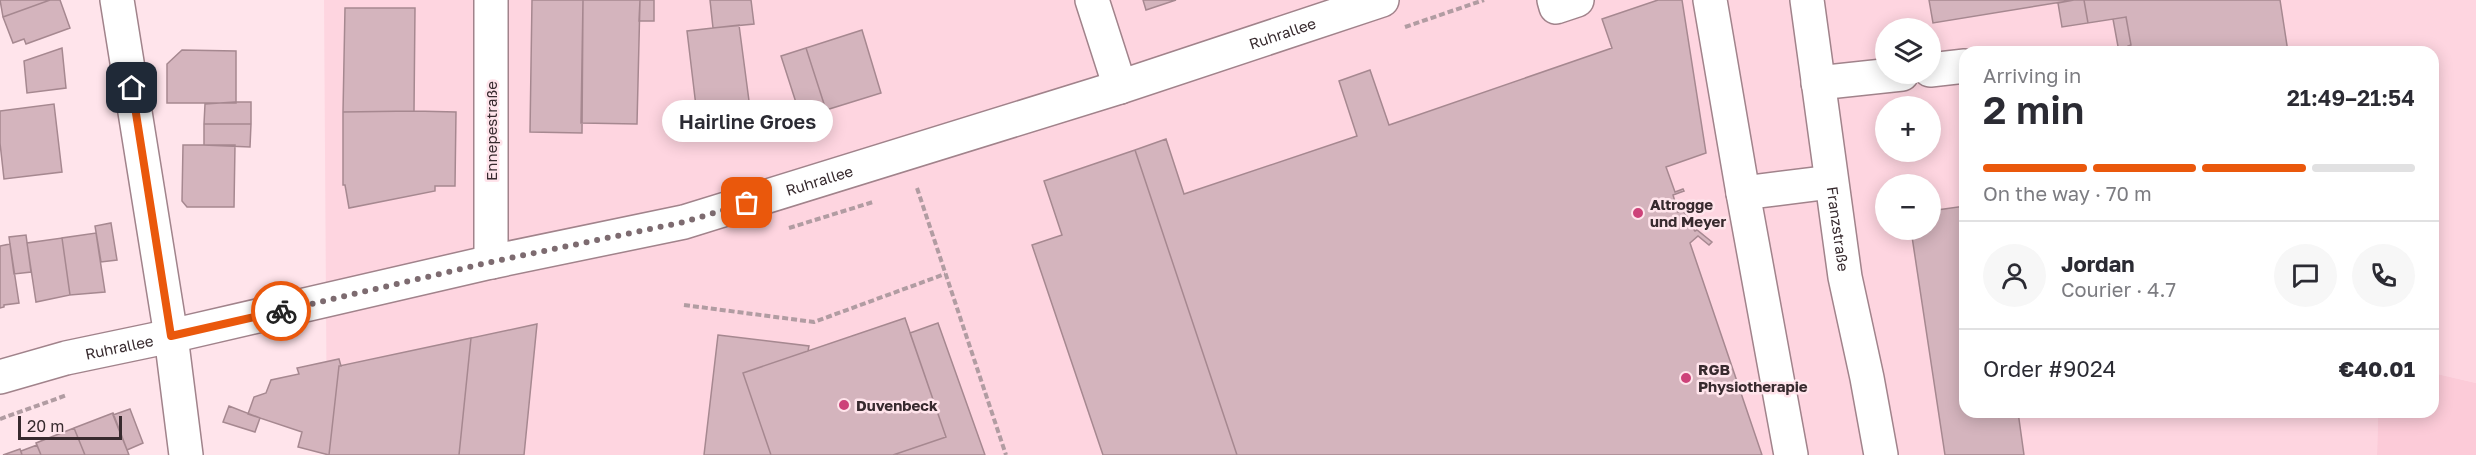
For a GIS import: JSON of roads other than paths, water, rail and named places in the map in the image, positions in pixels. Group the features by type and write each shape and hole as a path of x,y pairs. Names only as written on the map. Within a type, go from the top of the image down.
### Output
{"street":[{"path":"117,0 171,336 186,455"},
{"name":"Ennepestraße","path":"491,0 491,262"},
{"path":"1092,0 1120,87"},
{"name":"Ruhrallee","path":"0,378 66,358 491,262 684,222 1120,87 1382,0"},
{"path":"1554,0 1556,7 1577,0"},
{"path":"1710,0 1791,455"},
{"name":"Franzstraße","path":"1808,0 1845,277 1881,455"},
{"path":"1941,69 1959,67"},
{"path":"1818,83 1875,77"},
{"path":"1743,193 1831,182"}],"place":[{"name":"Hairline Groes","path":"747,203"},
{"name":"Altrogge und Meyer","path":"1638,213"},
{"name":"RGB Physiotherapie","path":"1686,378"},
{"name":"Duvenbeck","path":"844,405"}]}
